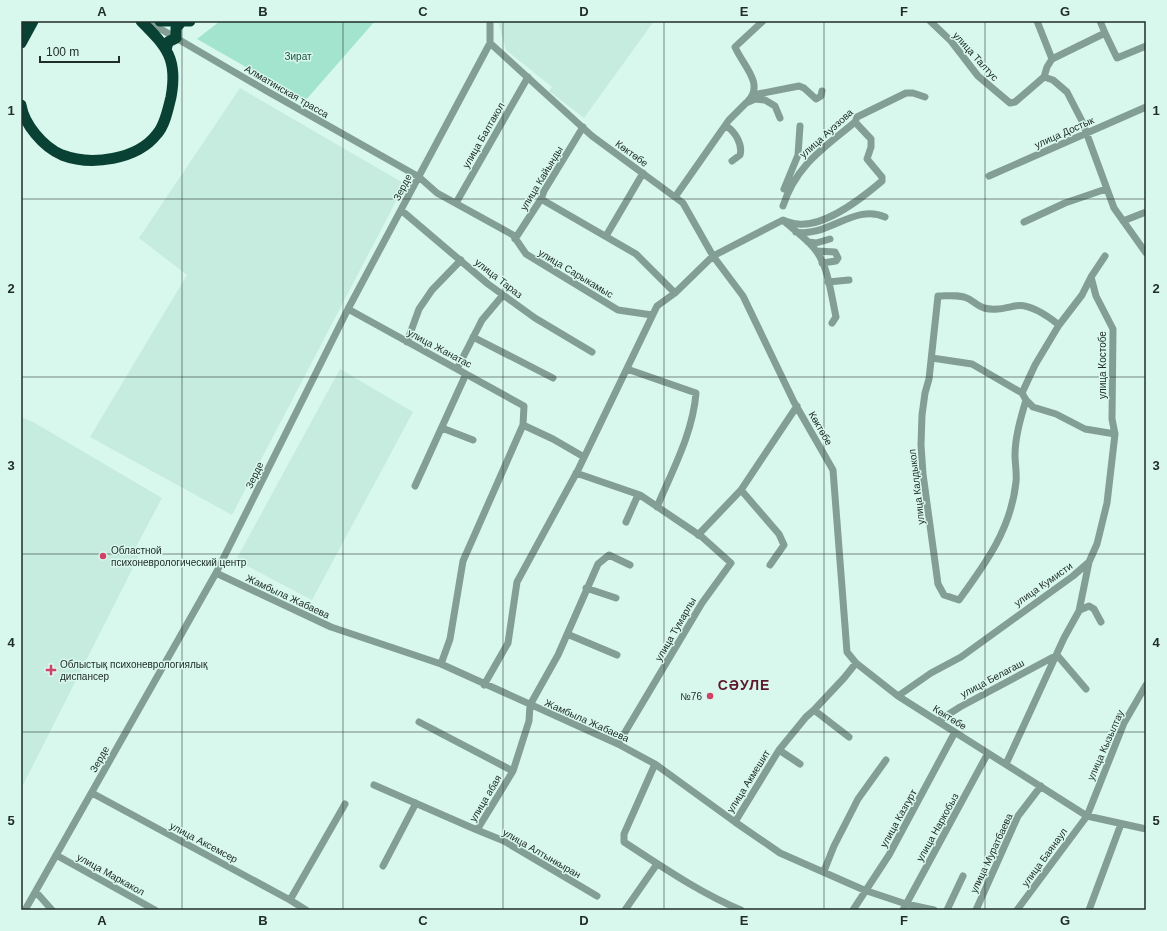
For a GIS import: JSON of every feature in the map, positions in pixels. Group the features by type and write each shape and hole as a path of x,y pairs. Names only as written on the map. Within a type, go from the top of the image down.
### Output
{"highway":[{"path":"21,44 34,21"},
{"path":"21,105 23,116 41,140 61,154 86,160 115,159 137,150 157,134 168,110 173,86 173,64 162,42 141,21"},
{"path":"160,21 190,21"},
{"path":"166,50 168,42 176,38 176,28 182,21"}],"street":[{"name":"Алматинская трасса","path":"147,21 419,177"},
{"path":"490,21 490,43"},
{"path":"675,197 726,126 753,94 754,82 735,47 763,21"},
{"name":"улица Талтус","path":"930,21 951,41 978,76 1010,103 1015,102 1044,77"},
{"path":"1037,21 1052,59"},
{"path":"1100,21 1117,58 1146,46"},
{"path":"1105,33 1052,59 1046,67 1044,77 1053,80 1067,92 1087,133 1114,208 1146,253"},
{"name":"Көктөбе","path":"490,43 592,136 683,203 713,256 743,296 797,406 833,470 847,652 856,663 898,696 1087,816 1146,829"},
{"name":"Зерде","path":"25,910 216,573 348,309 490,43"},
{"name":"улица Балтакол","path":"456,203 528,77"},
{"path":"758,94 799,86 804,88 816,99 822,96 822,91"},
{"name":"улица Ауэзова","path":"783,206 794,182 808,161 855,122 861,114 887,104 906,93 913,93 925,97"},
{"path":"746,103 759,98 765,100 775,106 780,118"},
{"name":"улица Достык","path":"989,176 1146,107"},
{"path":"484,685 508,643 517,582 576,473 657,306 675,293 713,256 783,220 798,224 820,221 852,204 882,181 882,177 867,159 872,145 871,139 855,122"},
{"path":"726,126 733,132 741,149 740,155 732,161"},
{"path":"784,189 798,155 800,126"},
{"name":"улица Кайынды","path":"515,239 541,199 544,190 583,127"},
{"path":"606,236 643,173"},
{"name":"улица Сарыкамыс","path":"419,177 437,193 513,236 526,254 618,310 652,315"},
{"path":"1024,222 1065,203 1106,189"},
{"path":"541,199 636,254 675,293"},
{"name":"улица Тараз","path":"401,210 503,294 536,318 592,352"},
{"path":"1123,221 1146,212"},
{"path":"796,232 810,233 854,216 878,214 885,217"},
{"path":"783,220 817,251 828,282 835,312 836,317 832,323"},
{"path":"808,242 816,243 830,239"},
{"path":"817,251 835,252 837,255 838,258 836,261 822,263"},
{"path":"1022,393 1035,365 1059,325 1082,295 1091,277 1105,256"},
{"path":"407,342 419,309 428,296 461,260"},
{"name":"улица Костобе","path":"1091,277 1096,296 1113,329 1112,419 1115,434"},
{"path":"828,282 849,280"},
{"path":"457,369 482,320 503,294"},
{"name":"улица Калдыкол","path":"1026,400 1020,417 1015,453 1016,481 1007,524 992,555 959,600 944,595 938,584 923,474 921,444 922,415 932,358 938,296 957,295 968,298 985,308 998,309 1017,305 1045,313 1059,325"},
{"path":"1082,295 1096,296"},
{"name":"улица Жанатас","path":"348,309 522,404 525,410 523,426"},
{"path":"474,337 553,378"},
{"path":"932,358 972,364 995,379 1022,393 1033,407 1056,414 1085,429 1115,434"},
{"path":"627,369 696,393 695,407 680,454 657,506"},
{"path":"415,486 466,374"},
{"path":"698,535 741,490 797,406"},
{"path":"441,664 450,639 463,561 523,426 553,439 584,457"},
{"path":"442,428 473,440"},
{"name":"улица Кумисти","path":"898,696 931,673 961,657 1090,562 1097,544 1107,503 1115,434"},
{"name":"улица Тумарлы","path":"576,473 638,494 698,535 731,562 702,603 618,744"},
{"path":"741,490 778,534 784,545 770,565"},
{"path":"626,522 638,494"},
{"path":"513,771 529,721 530,705 558,655 586,588 598,564 609,555 630,565"},
{"path":"1006,764 1057,655 1080,610 1090,562"},
{"name":"Жамбыла Жабаева","path":"216,573 331,627 441,664 484,685 618,744 656,764 734,822 780,853 905,907 934,910"},
{"path":"586,588 616,598"},
{"path":"1080,610 1089,606 1094,609 1101,622"},
{"path":"567,634 616,655"},
{"path":"1057,655 1086,689"},
{"name":"улица Белагаш","path":"938,721 960,707 1057,655"},
{"name":"улица Акмешит","path":"734,822 779,750 806,716 814,710 856,663"},
{"name":"улица Кызылтау","path":"1087,816 1124,723 1146,685"},
{"path":"814,710 849,738"},
{"name":"улица абая","path":"374,785 477,830 513,771 419,722"},
{"name":"улица Казгурт","path":"853,910 864,890 889,854 955,732"},
{"name":"улица Акмешит","path":"779,750 800,764"},
{"name":"улица Наркобыз","path":"905,907 988,753"},
{"path":"824,871 834,846 858,799 886,760"},
{"path":"656,764 624,834 624,842 657,864 727,904 741,910"},
{"name":"улица Муратбаева","path":"976,910 1018,816 1040,786"},
{"name":"улица Аксемсер","path":"92,793 306,910"},
{"path":"383,866 416,803"},
{"path":"290,900 345,804"},
{"name":"улица Баянаул","path":"1017,910 1087,816"},
{"path":"1089,910 1121,824"},
{"name":"улица Алтынкыран","path":"477,830 504,841 597,896"},
{"name":"улица Маркакол","path":"56,855 155,910"},
{"path":"625,910 657,864"},
{"path":"947,910 963,876"},
{"path":"36,892 52,910"}],"shaded area":[{"path":"498,21 654,21 584,118 549,91 552,87 506,50"},
{"path":"240,88 405,184 232,515 90,437 187,275 139,238"},
{"path":"340,369 413,412 312,600 236,560"},
{"name":"Облыстық психоневрологиялық диспансер","path":"21,417 33,422 162,498 136,547 142,550 21,789"}],"green space":[{"name":"Зират","path":"220,21 375,21 305,101 197,39"}],"place":[{"name":"Областной психоневрологический центр","path":"103,556"},
{"name":"Облыстық психоневрологиялық диспансер","path":"51,670"},
{"name":"№76","path":"710,696"}],"district":[{"name":"СӘУЛЕ","path":"744,685"}]}
